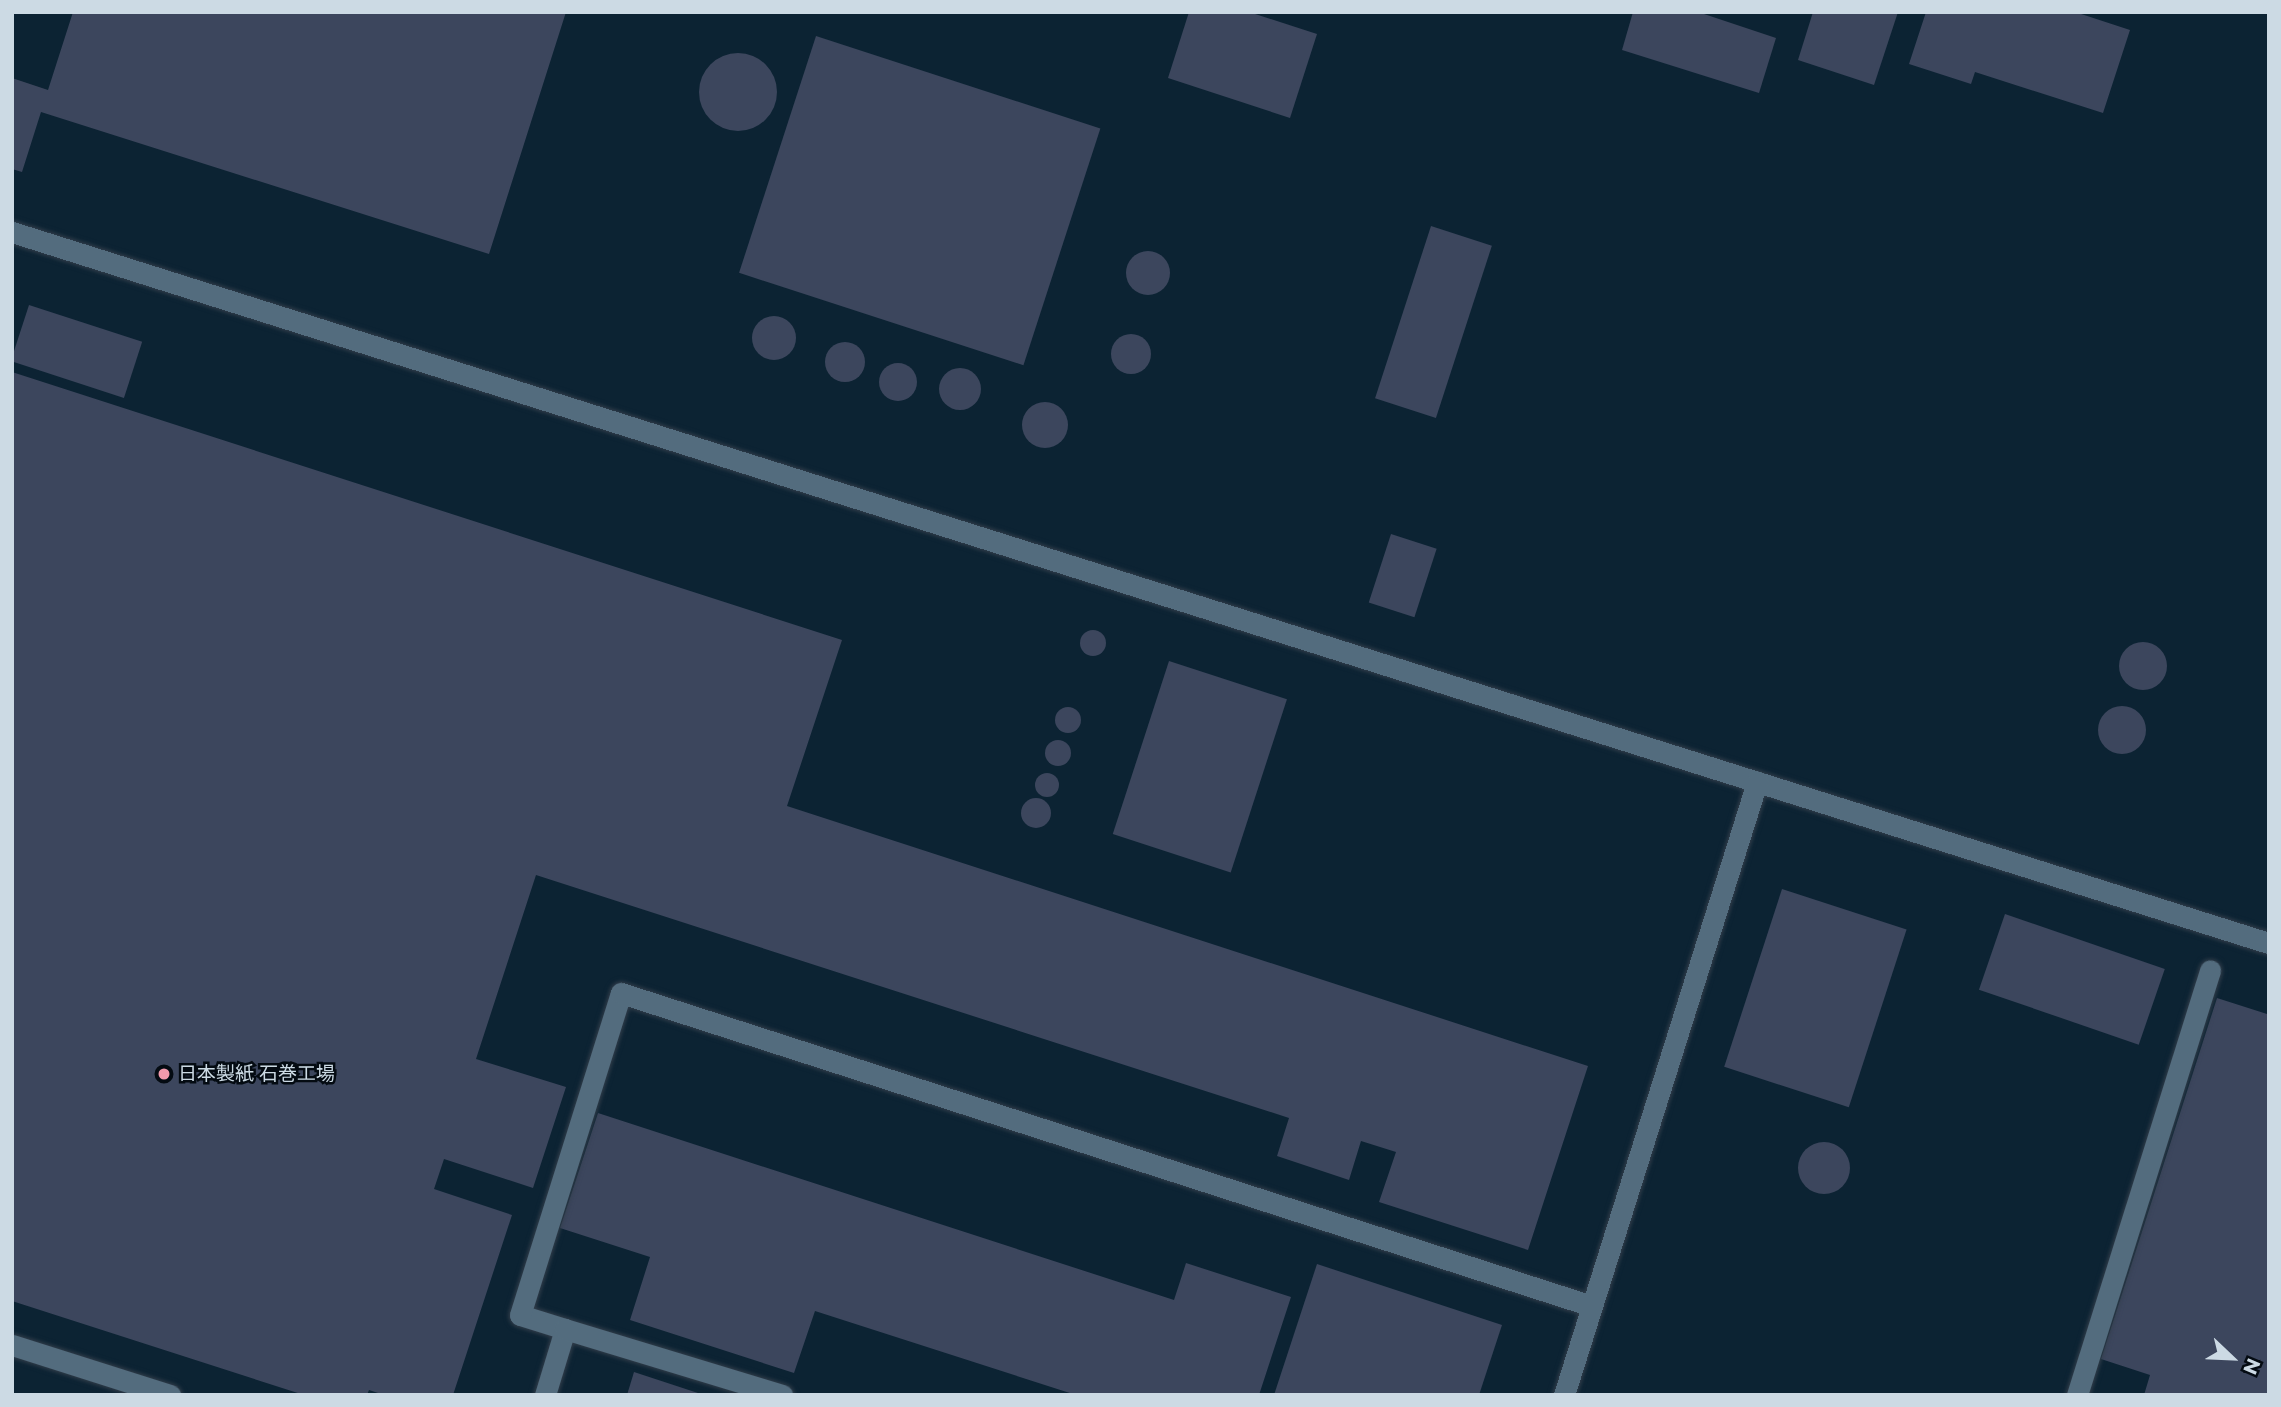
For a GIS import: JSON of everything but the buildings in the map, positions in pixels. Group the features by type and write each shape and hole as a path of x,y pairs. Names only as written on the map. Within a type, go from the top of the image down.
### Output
{"street":[{"path":"12,232 2269,943"},
{"path":"1564,1395 1757,782"},
{"path":"2077,1395 2210,970"},
{"path":"782,1395 520,1315 621,993 1592,1306"},
{"path":"545,1395 565,1329"},
{"path":"12,1345 170,1395"}],"place":[{"name":"日本製紙 石巻工場","path":"164,1074"}]}
